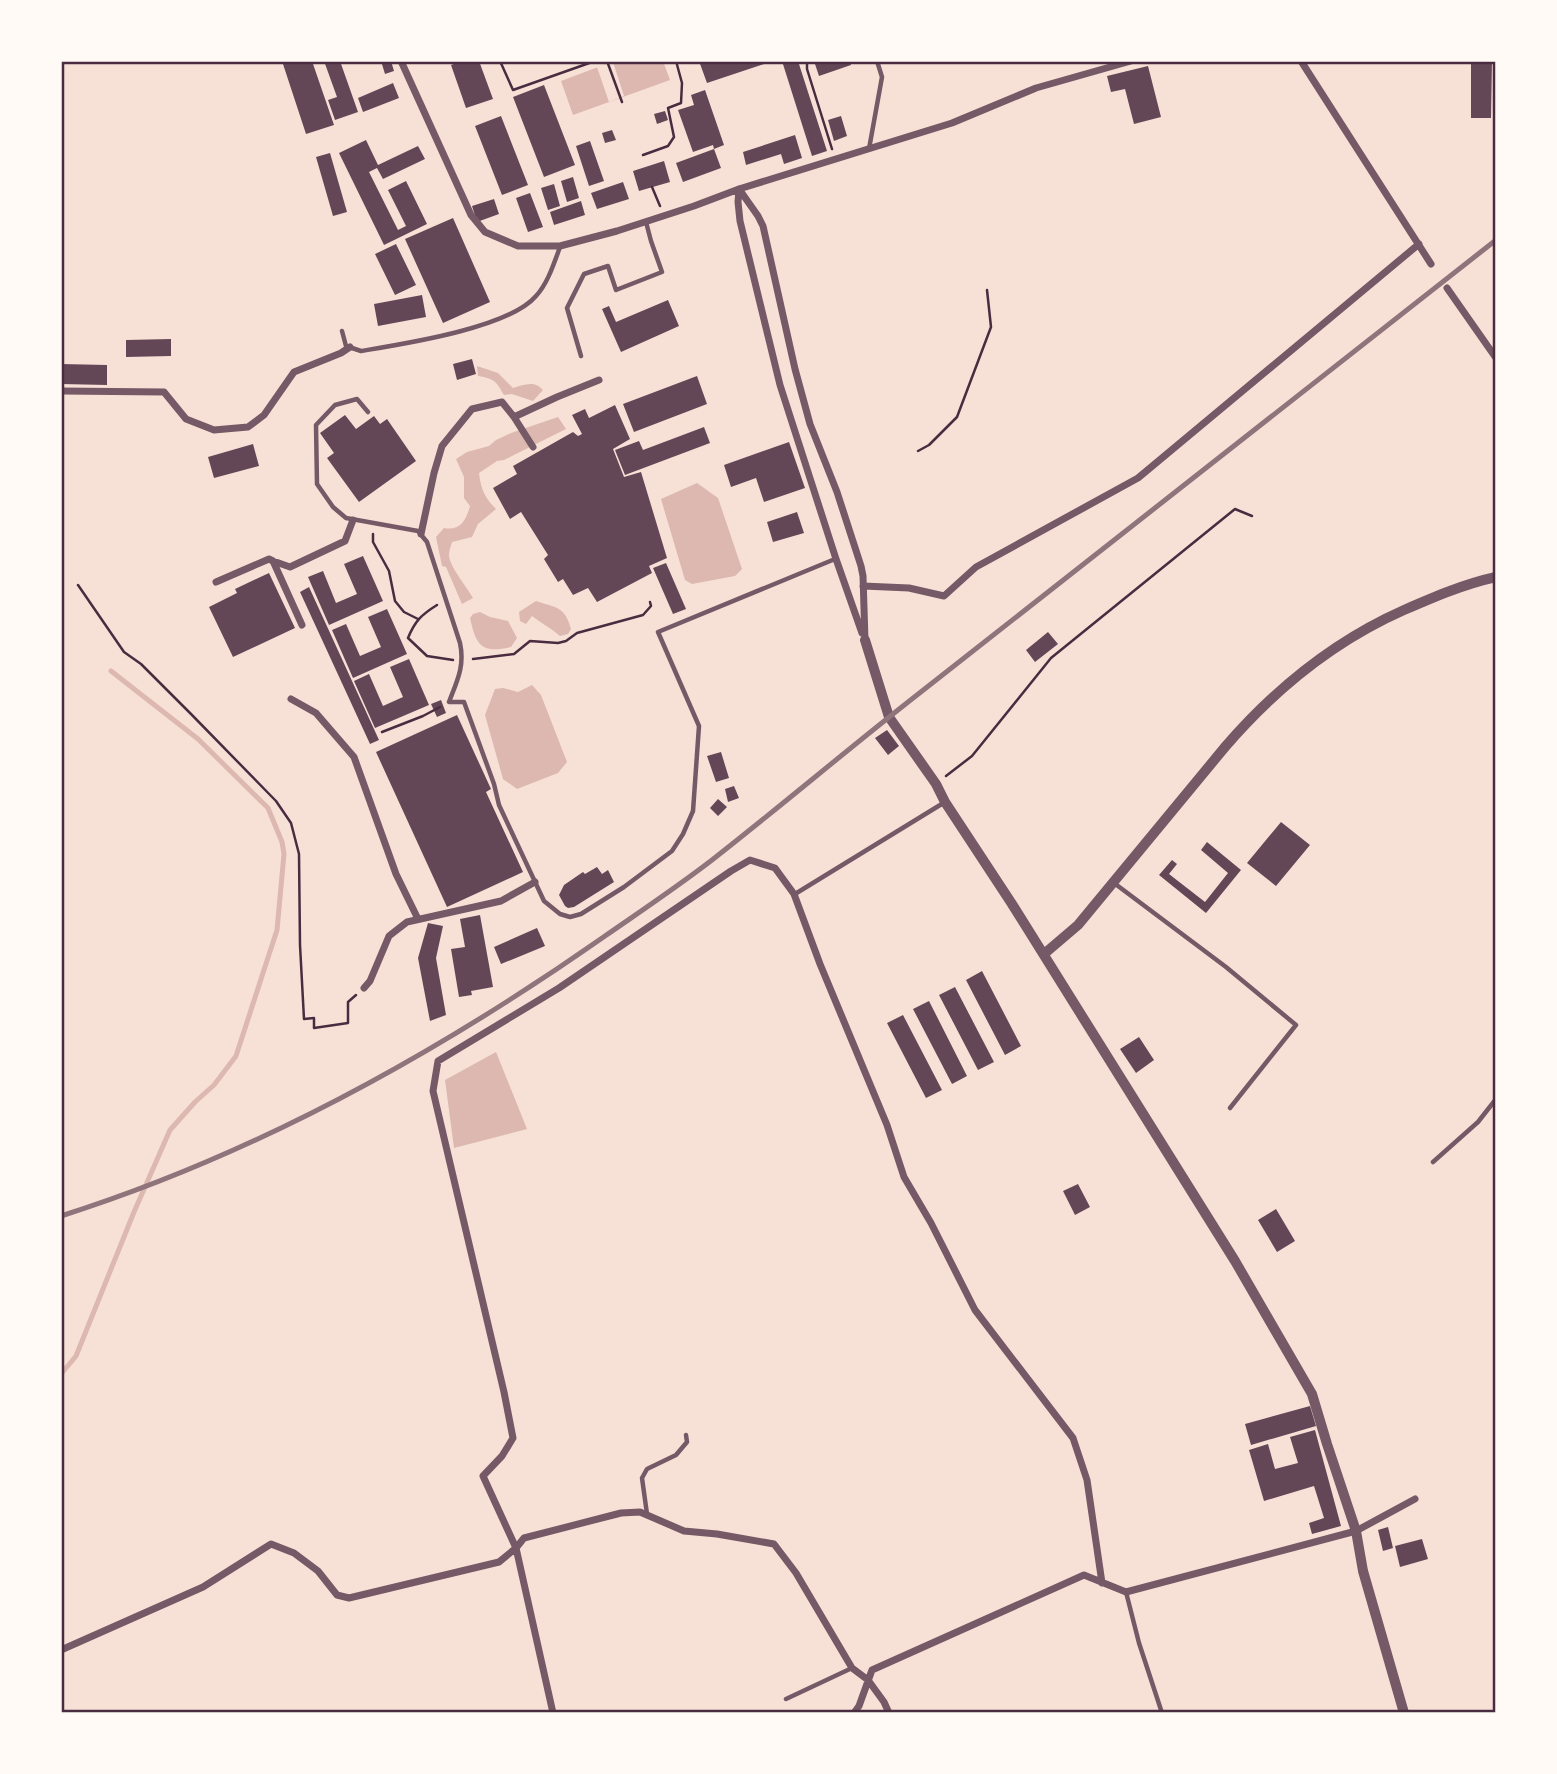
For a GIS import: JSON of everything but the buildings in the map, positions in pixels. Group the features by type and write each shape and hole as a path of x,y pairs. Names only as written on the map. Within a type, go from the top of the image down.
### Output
{"street":[{"path":"401,61 471,215 485,232 518,246 560,246 646,221 739,189 953,123 1036,88 1130,61"},
{"path":"1301,61 1431,264"},
{"path":"739,189 742,229 780,384 889,717 936,784 1044,954 1235,1261 1312,1394 1356,1531 1363,1571 1404,1713"},
{"path":"739,189 763,226 810,424 837,492 863,576 864,640"},
{"path":"863,586 909,589 944,596 976,567 1138,478 1419,244"},
{"path":"1447,288 1496,358"},
{"path":"61,391 164,392 186,419 204,427 214,430 248,427 264,415 294,372 341,354 350,347"},
{"path":"514,417 599,380"},
{"path":"421,534 442,446 472,409 502,402 533,447"},
{"path":"216,582 268,559 290,567 345,541 352,520"},
{"path":"273,561 302,625"},
{"path":"1044,954 1078,925 1249,719 1291,680 1324,655 1381,620 1452,590 1496,577"},
{"path":"291,699 316,713 354,757 396,874 418,919"},
{"path":"553,1713 516,1548 482,1476 502,1456 513,1438 433,1091 438,1061 559,988 750,860 775,868 794,894 887,1125 904,1177 931,1223 975,1310 1073,1438 1087,1480 1102,1583"},
{"path":"364,988 370,981 389,936 407,922 501,901 536,882"},
{"path":"854,1713 872,1670 1084,1575 1126,1592 1356,1531 1415,1499"},
{"path":"61,1650 203,1587 271,1544 294,1553 318,1571 337,1595 349,1598 499,1562 524,1538 621,1513 640,1512 684,1531 774,1544 796,1573 852,1668 868,1680 889,1713"}],"lane":[{"path":"869,149 882,76 877,61"},
{"path":"581,356 566,308 584,274 608,266 616,290 663,272 646,221"},
{"path":"342,331 346,346 361,351 460,332 519,310 536,296 549,275 560,246"},
{"path":"368,412 357,399 335,405 316,425 317,484 333,507 346,518 418,531 427,542 463,660 449,702 464,702 499,805 544,901 560,914 570,917 581,914 624,887 672,851 693,811 699,726 658,632 836,559"},
{"path":"794,894 945,802"},
{"path":"1114,882 1226,967 1296,1025 1230,1108"},
{"path":"1433,1162 1478,1122 1496,1099"},
{"path":"647,1514 642,1478 647,1469 676,1455 687,1442 687,1436"},
{"path":"1126,1592 1142,1655 1162,1713"},
{"path":"786,1699 852,1668"}],"path":[{"path":"500,61 513,90 595,61"},
{"path":"607,61 622,102"},
{"path":"643,155 668,146 674,137 668,108 681,103 682,83 676,61"},
{"path":"807,61 807,69 835,159"},
{"path":"652,187 663,215"},
{"path":"918,451 957,417 991,327 987,290"},
{"path":"936,784 972,756 1051,658 1236,509 1252,516"},
{"path":"372,523 373,542 388,571 395,601 404,612 418,619"},
{"path":"78,585 124,652 141,664 276,801 291,822 299,854 304,1019 314,1018 314,1028 348,1023 348,1002 364,988"},
{"path":"446,599 414,623 408,639 427,656 452,660 514,654 530,641 566,641 577,633 643,615 651,607 650,602"},
{"path":"382,733 449,702"}],"shaded area":[{"path":"614,61 663,61 670,80 573,115 561,81"},
{"path":"477,366 498,373 513,388 532,384 543,390 533,401 512,394 504,395 494,381 478,376"},
{"path":"558,417 566,429 497,461 479,473 484,493 496,509 478,524 472,537 452,542 450,560 473,598 462,604 446,567 442,566 436,537 444,528 450,529 462,524 470,506 464,498 464,477 456,459 467,452 489,446 511,433"},
{"path":"697,483 718,498 742,569 735,576 692,584 685,580 661,499"},
{"path":"536,601 563,612 571,629 568,634 560,636 532,616 526,624 520,621 519,612"},
{"path":"480,612 508,621 517,638 511,647 493,649 481,645 470,618"},
{"path":"532,685 541,695 567,762 558,773 517,789 503,779 485,715 495,689 518,692"},
{"path":"496,1052 527,1129 454,1148 445,1080"}],"pier":[{"path":"613,62 624,96 609,102 597,67"}],"waterway":[{"path":"61,1374 76,1356 170,1130 214,1085 236,1056 277,930 284,854 268,808 198,739 111,671"}],"railway":[{"path":"61,1216 205,1163 275,1131 411,1060 542,979 712,860 891,715 1496,240"}]}
